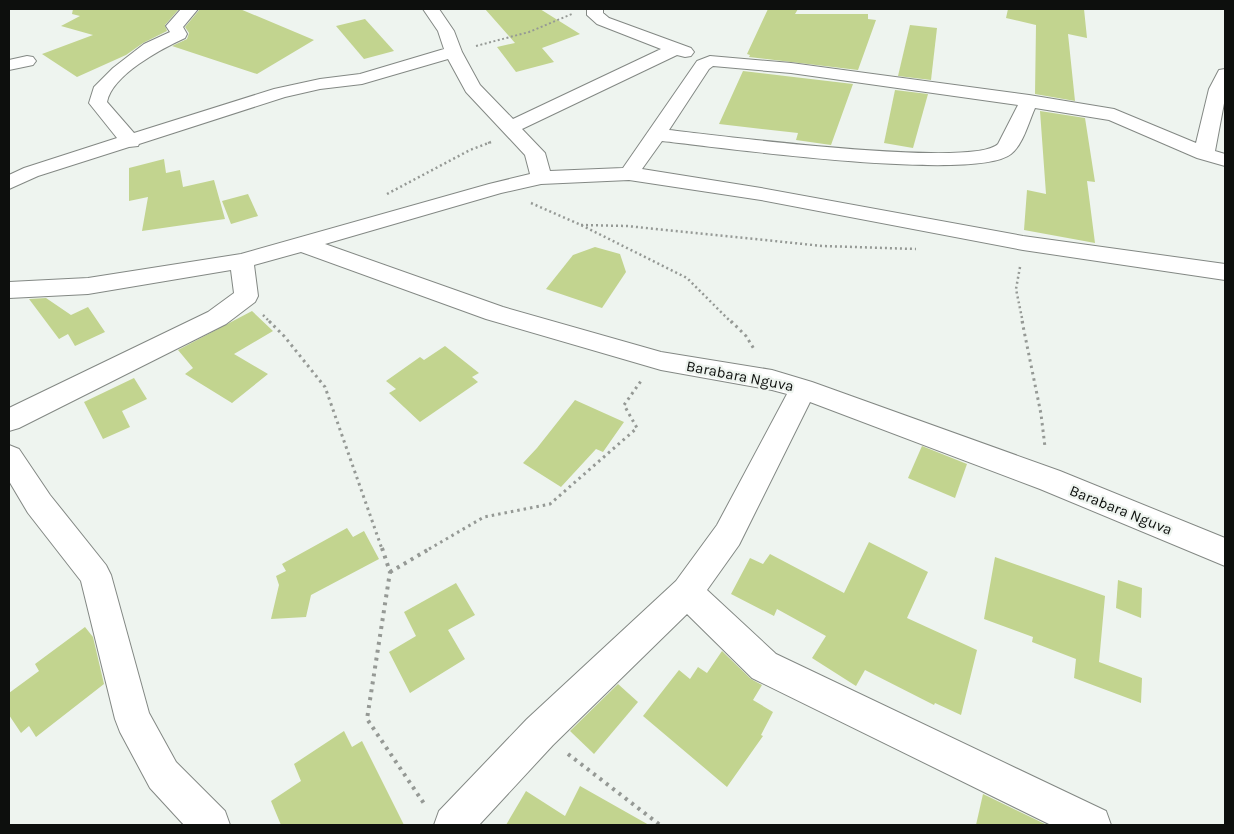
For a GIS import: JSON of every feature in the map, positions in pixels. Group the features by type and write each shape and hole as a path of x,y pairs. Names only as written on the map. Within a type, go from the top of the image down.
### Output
{"street":[{"path":"131,142 98,103 100,91 119,72 150,48 179,34 174,26 190,9"},
{"path":"431,9 446,31 453,52 472,88 535,153 602,175"},
{"path":"595,9 595,15 603,21 710,61 791,68 1029,101 1114,115 1204,154 1225,160"},
{"path":"512,130 675,49"},
{"path":"9,183 31,172 131,142 280,93 320,84 362,79 453,52"},
{"path":"9,65 27,61"},
{"path":"628,174 703,64 710,61"},
{"path":"1204,154 1218,89 1225,74"},
{"path":"656,134 760,147 917,159 961,160 990,158 1003,151 1029,101"},
{"path":"535,153 540,178"},
{"path":"9,290 88,286 242,261 496,188 540,178 628,174 678,180 761,194 1023,243 1225,272"},
{"name":"Barabara Nguva","path":"302,244 495,313 661,361 772,380 803,389 1050,480 1225,552"},
{"path":"9,420 217,318 246,296 242,261"},
{"path":"453,825 540,732 687,592 728,535 803,389"},
{"path":"9,457 39,504 95,575 133,719 162,775 211,825"},
{"path":"687,592 764,666 1092,825"}],"path":[{"path":"453,52 529,32 575,12"},
{"path":"384,195 512,130"},
{"path":"496,188 581,225 687,278 746,336 772,380"},
{"path":"581,225 627,226 823,246 922,250"},
{"path":"1023,243 1016,289 1041,414 1050,480"},
{"path":"246,296 284,336 325,388 390,572 367,719 426,806"},
{"path":"390,572 484,517 550,504 637,428 624,405 639,384 661,361"},
{"path":"540,732 660,825"}],"building":[{"path":"73,9 179,9 165,25 167,31 143,43 126,55 77,77 42,54 93,35 61,26 80,16 72,14"},
{"path":"200,9 240,9 314,40 257,74 172,46 187,39 189,33 185,27"},
{"path":"485,9 540,9 580,34 542,48 554,62 516,72 497,47 515,43"},
{"path":"768,9 798,9 795,14 868,14 868,19 876,20 858,70 749,57 750,55 747,54"},
{"path":"1008,9 1084,9 1087,38 1068,34 1075,101 1035,94 1036,25 1006,18"},
{"path":"365,19 394,51 364,59 336,26"},
{"path":"910,25 937,28 931,80 898,76"},
{"path":"743,71 853,84 831,145 796,140 798,133 719,124"},
{"path":"895,90 928,94 913,148 884,143"},
{"path":"1040,111 1085,118 1095,182 1087,181 1095,243 1024,230 1027,190 1046,194"},
{"path":"164,159 166,173 180,170 183,187 214,180 225,219 142,231 148,197 129,201 129,168"},
{"path":"248,194 258,216 231,224 222,201"},
{"path":"595,247 620,254 626,272 602,308 546,289 573,255"},
{"path":"46,298 71,315 88,307 105,332 75,346 68,334 59,339 29,299"},
{"path":"252,311 273,331 234,354 268,374 232,403 185,374 193,368 178,350"},
{"path":"445,346 479,373 472,377 478,382 420,422 389,393 396,389 386,381 420,357 424,360"},
{"path":"134,378 147,399 122,411 130,427 103,439 84,402"},
{"path":"575,400 624,422 603,452 596,449 561,487 523,463"},
{"path":"922,446 967,464 955,498 908,478"},
{"path":"347,528 353,537 364,531 379,559 311,595 306,617 271,619 279,585 276,576 286,571 282,564"},
{"path":"869,542 928,572 907,618 977,650 961,715 935,703 934,705 865,670 856,686 812,658 826,636 777,609 774,616 731,594 750,558 763,564 770,554 844,593"},
{"path":"995,557 1105,596 1099,662 1142,678 1141,703 1074,678 1076,659 1032,642 1033,637 984,619"},
{"path":"1118,580 1142,588 1141,618 1116,608"},
{"path":"456,583 475,615 448,630 465,659 410,693 389,652 416,636 404,612"},
{"path":"85,627 93,637 104,684 36,737 29,726 21,733 9,715 9,693 39,671 35,664"},
{"path":"722,651 751,679 762,685 753,700 773,712 761,735 763,736 727,787 643,716 679,670 690,679 698,667 707,673"},
{"path":"618,684 638,702 594,754 570,731"},
{"path":"344,731 352,747 362,741 404,825 281,825 271,801 301,781 294,764"},
{"path":"580,786 649,825 506,825 526,791 565,816"},
{"path":"983,794 1047,825 976,825"}]}
